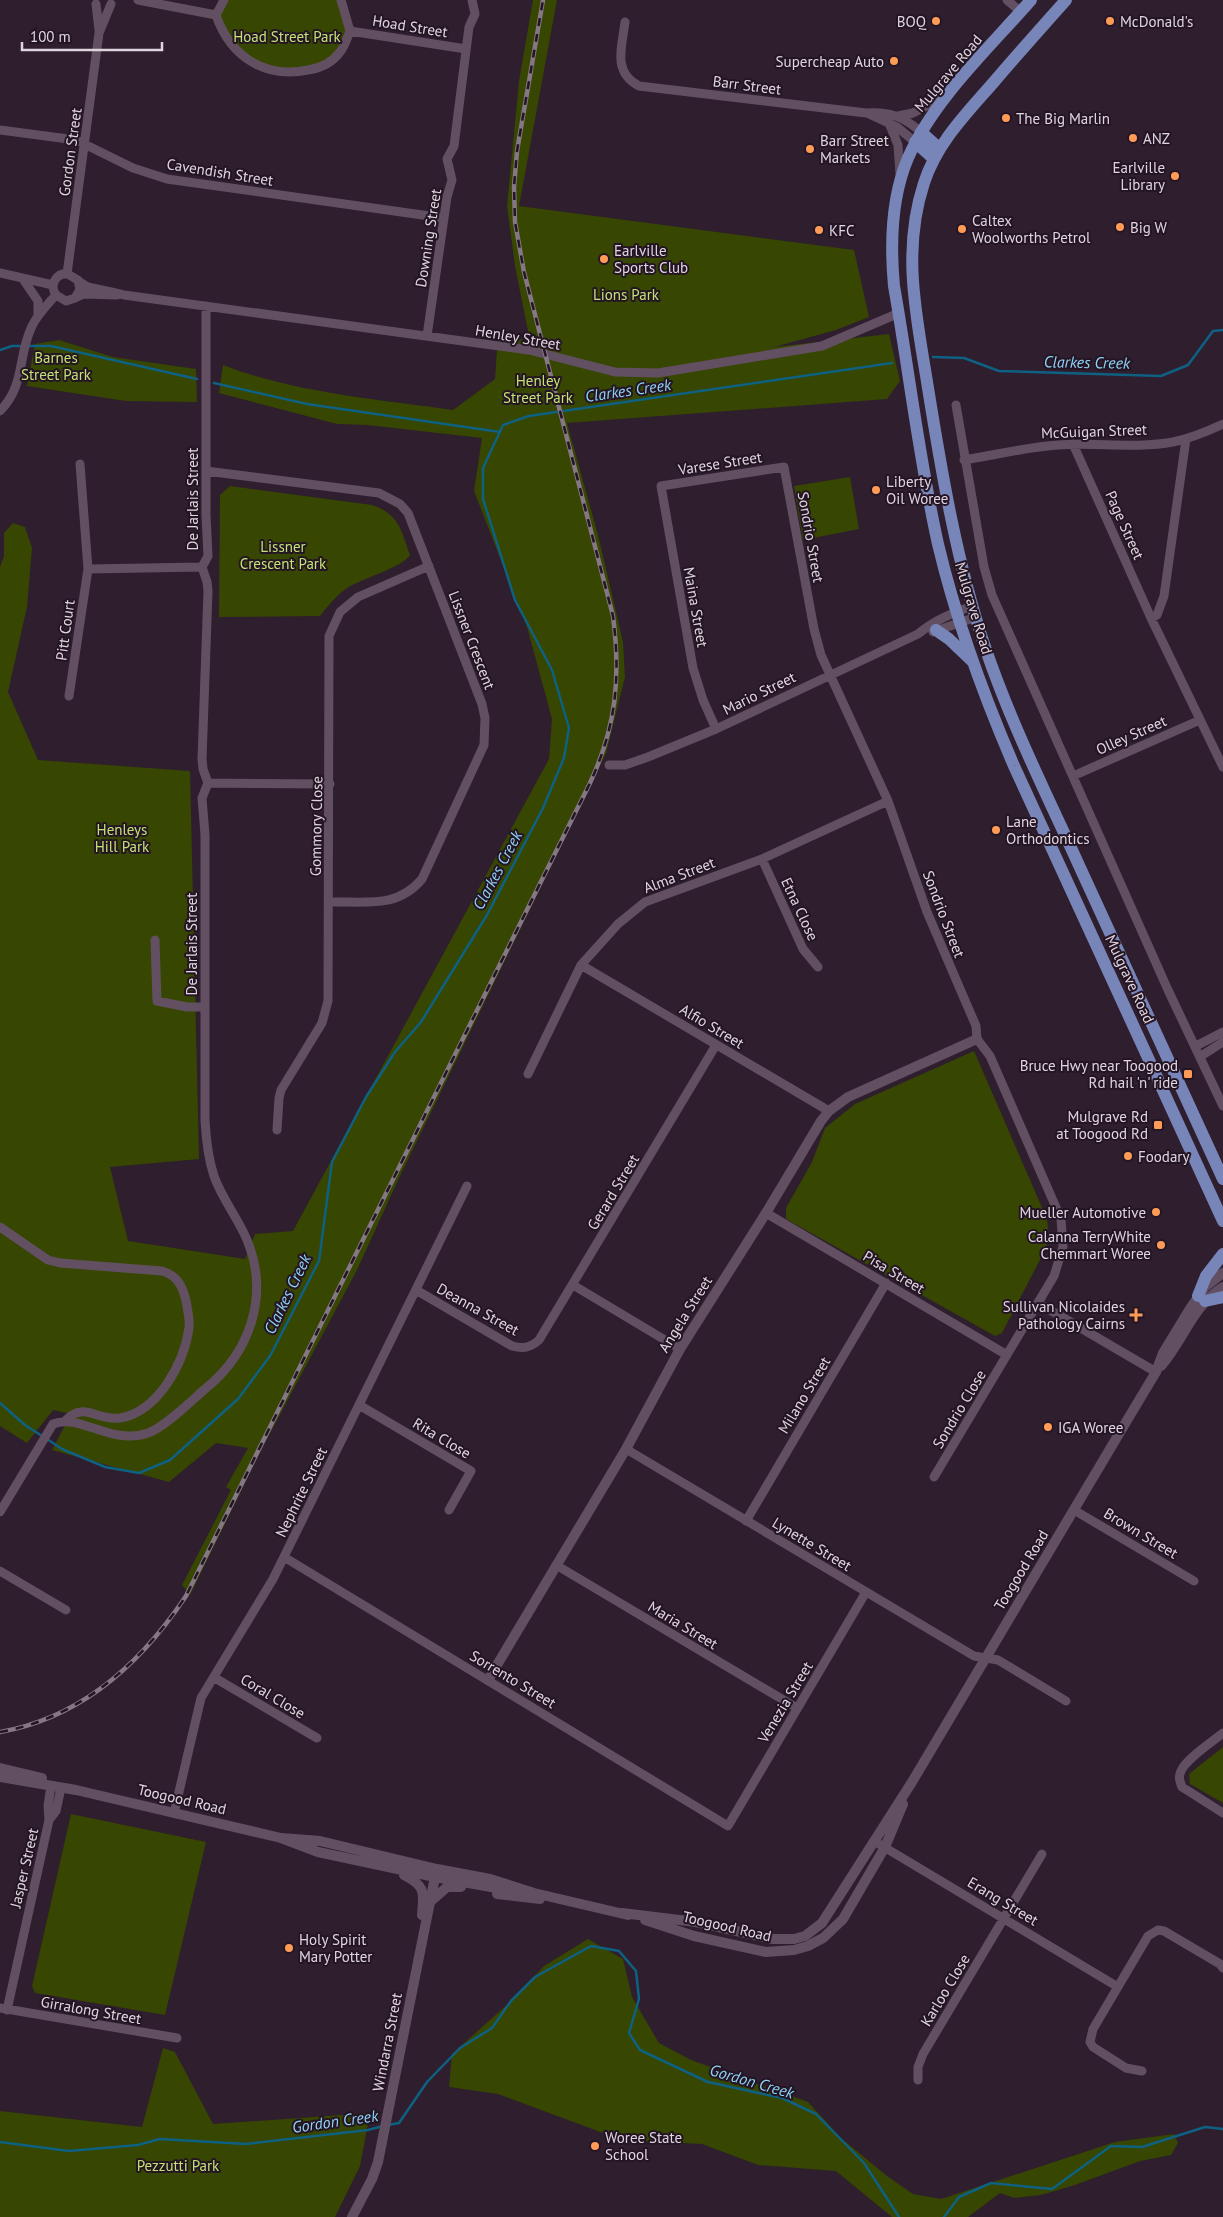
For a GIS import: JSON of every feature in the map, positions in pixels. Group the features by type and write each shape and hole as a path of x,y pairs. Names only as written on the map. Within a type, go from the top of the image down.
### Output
{"main road":[{"name":"Mulgrave Road","path":"1032,0 949,93 918,137 901,179 893,218 892,249 899,313 934,524 958,617 972,661 1014,766 1223,1221"},
{"name":"Mulgrave Road","path":"1066,0 972,106 937,154 920,198 913,231 911,253 913,290 946,495 974,612 1006,705 1223,1179"},
{"path":"918,137 937,154"},
{"path":"936,630 950,639 972,661"},
{"path":"1223,1254 1206,1276 1202,1298 1223,1297"}],"street":[{"path":"138,0 216,15 224,0"},
{"name":"Hoad Street","path":"216,15 230,43 238,51 265,69 283,73 320,68 341,51 350,31 341,0"},
{"name":"Downing Street","path":"427,336 447,197 452,180 447,159 454,146 469,27 475,14 472,0"},
{"path":"1006,0 1021,12"},
{"path":"94,2 103,7 112,2"},
{"name":"Gordon Street","path":"94,2 99,33"},
{"name":"Gordon Street","path":"67,274 99,33 112,2"},
{"name":"Barr Street","path":"625,22 621,64 626,78 639,86 866,113 884,112 898,116 918,137"},
{"name":"Hoad Street","path":"350,31 466,49"},
{"path":"898,116 913,113 949,93"},
{"name":"Barr Street","path":"866,113 918,137"},
{"path":"889,123 898,146 901,179"},
{"name":"Cavendish Street","path":"0,130 76,140 134,168 167,179 444,218"},
{"path":"0,273 53,285"},
{"path":"67,274 78,280 80,290 75,298 66,301 56,295 53,285 59,276 67,274"},
{"path":"23,279 38,300 38,315"},
{"name":"Henley Street","path":"78,280 89,287 124,295 537,352 614,372 658,373 822,346 899,313"},
{"name":"Henley Street","path":"75,298 84,294 124,295"},
{"path":"0,411 16,390 28,334 38,315 56,295"},
{"name":"De Jarlais Street","path":"0,1512 51,1426 64,1422 115,1436 138,1436 150,1432 216,1381 235,1358 251,1327 257,1300 252,1252 220,1190 212,1168 207,1143 204,1090 204,835 202,798 208,784 202,759 208,582 202,568 208,556 206,306"},
{"name":"Mulgrave Road","path":"956,405 984,567 992,595 1168,990 1201,1056 1223,1106"},
{"name":"McGuigan Street","path":"964,460 1037,446 1141,444 1186,439 1223,424"},
{"name":"Page Street","path":"1151,618 1157,615 1164,596 1186,439"},
{"name":"Page Street","path":"1073,444 1151,618 1223,767"},
{"name":"Pitt Court","path":"69,696 88,568 80,464"},
{"name":"Varese Street","path":"661,486 784,467"},
{"name":"Sondrio Street","path":"784,467 814,629 828,675 888,801 926,912 976,1026 978,1039 990,1056 1061,1220 1063,1238 1061,1256 1054,1276 1007,1355"},
{"name":"Lissner Crescent","path":"206,471 379,493 391,497 400,504 408,513 482,704 485,730 484,745 422,879 403,896 392,900 329,902"},
{"name":"Maina Street","path":"661,486 693,668 703,700 716,729"},
{"name":"Gommory Close","path":"277,1130 281,1090 322,1023 328,1000 330,636 340,612 358,597 429,566"},
{"path":"88,568 202,568"},
{"name":"Mario Street","path":"918,634 928,625 974,612"},
{"name":"Mario Street","path":"609,765 625,765 716,729 918,634 936,630 958,617"},
{"name":"Olley Street","path":"1073,776 1200,720"},
{"path":"208,784 330,784"},
{"name":"Alma Street","path":"528,1074 581,965 618,924 645,902 762,859 888,801"},
{"name":"Etna Close","path":"762,859 803,949 818,967"},
{"path":"155,940 157,1000 186,1007 204,1007"},
{"name":"Alfio Street","path":"581,965 829,1112"},
{"path":"1196,1046 1223,1032"},
{"name":"Angela Street","path":"488,1680 626,1449 680,1349 766,1213 821,1121 848,1097 978,1039"},
{"path":"1201,1056 1223,1042"},
{"name":"Gerard Street","path":"527,1348 539,1340 716,1045"},
{"name":"Nephrite Street","path":"174,1813 201,1698 215,1678 274,1578 467,1186"},
{"name":"Pisa Street","path":"766,1213 1007,1355"},
{"path":"0,1227 48,1260 60,1263 162,1271 174,1276 183,1290 189,1327 186,1341 175,1370 153,1401 142,1410 127,1417 115,1418 80,1410 71,1414 64,1422"},
{"name":"Toogood Road","path":"622,1913 696,1922 773,1939 794,1939 805,1936 822,1924 912,1782 1156,1372 1171,1355 1209,1283 1223,1273"},
{"name":"Milano Street","path":"746,1521 886,1283"},
{"path":"573,1285 680,1349"},
{"name":"Toogood Road","path":"1202,1298 1223,1287"},
{"name":"Deanna Street","path":"416,1290 512,1346 527,1348"},
{"path":"1038,1303 1156,1372"},
{"name":"Sondrio Close","path":"934,1477 1007,1355"},
{"name":"Rita Close","path":"360,1405 471,1471 449,1510"},
{"name":"Lynette Street","path":"626,1449 974,1656 998,1660 1066,1701"},
{"name":"Brown Street","path":"1074,1510 1194,1580"},
{"name":"Sorrento Street","path":"284,1557 728,1826"},
{"name":"Maria Street","path":"556,1565 796,1708"},
{"path":"0,1571 66,1610"},
{"name":"Venezia Street","path":"728,1826 866,1592"},
{"name":"Coral Close","path":"215,1678 317,1738"},
{"path":"1223,1733 1188,1762 1181,1771 1179,1778 1182,1787 1223,1813"},
{"name":"Toogood Road","path":"0,1768 56,1786"},
{"name":"Toogood Road","path":"0,1777 76,1790 282,1838 318,1852 388,1867 490,1879 534,1893 622,1913 703,1938 766,1952 794,1950 808,1946 834,1929 843,1919 885,1847 912,1782"},
{"name":"Jasper Street","path":"3,2009 49,1820 57,1808 56,1786"},
{"name":"Toogood Road","path":"282,1838 320,1841 436,1873"},
{"name":"Erang Street","path":"874,1841 1004,1917 1118,1987"},
{"name":"Karloo Close","path":"918,2080 918,2067 923,2054 1042,1854"},
{"path":"388,1867 414,1880 422,1888 424,1895 410,2003"},
{"name":"Windarra Street","path":"352,2217 372,2179 378,2162 436,1873"},
{"path":"430,1902 450,1886 511,1897 574,1902"},
{"path":"1142,2070 1126,2068 1093,2047 1090,2042 1093,2028 1148,1936 1158,1930 1169,1933 1220,1964 1223,1968"},
{"name":"Girralong Street","path":"3,2009 177,2038"}],"green space":[{"name":"Hoad Street Park","path":"224,0 341,0 350,31 331,61 283,73 238,51 216,15"},
{"path":"533,0 557,0 519,206 854,250 869,317 836,330 774,347 889,334 900,381 887,399 567,423 598,535 623,642 625,677 606,753 398,1180 357,1270 260,1452 190,1595 182,1585 231,1490 226,1487 248,1448 216,1443 169,1482 52,1450 71,1414 53,1410 27,1443 0,1426 0,567 4,556 4,533 13,523 25,527 32,548 27,607 8,692 38,760 190,771 199,1159 110,1167 128,1241 245,1259 255,1234 293,1231 549,759 552,719 527,627 474,491 482,438 367,425 337,424 219,393 223,365 251,375 308,389 453,410 495,379 498,335 530,341 515,266 507,206 519,81"},
{"name":"Barnes Street Park","path":"59,340 113,357 196,369 197,402 126,401 27,386 35,344"},
{"path":"850,477 859,529 803,540 794,486"},
{"name":"Lissner Crescent Park","path":"230,486 372,505 394,518 410,555 399,564 347,588 320,616 219,617 220,495"},
{"path":"974,1051 1047,1219 1049,1238 1044,1252 1002,1333 995,1336 786,1219 786,1208 812,1162 825,1128 855,1104"},
{"path":"1223,1747 1223,1803 1190,1784 1189,1774"},
{"path":"71,1814 206,1842 165,2015 35,1993 32,1986"},
{"path":"588,1939 623,1959 632,1997 659,2043 691,2060 808,2102 841,2138 887,2176 913,2194 941,2199 1115,2142 1174,2134 1178,2143 1171,2155 1140,2161 1075,2185 1041,2195 1014,2198 1000,2193 968,2217 892,2217 836,2171 758,2165 702,2144 622,2140 498,2094 449,2087 452,2054 511,2001 544,1966"},
{"name":"Pezzutti Park","path":"163,2048 175,2052 213,2124 370,2113 360,2166 335,2217 0,2217 0,2111 142,2127"}],"waterway":[{"name":"Clarkes Creek","path":"933,357 964,358 999,371 1161,376 1188,365 1213,331 1223,330"},
{"path":"0,350 12,346 51,346 197,379"},
{"name":"Clarkes Creek","path":"47,1439 62,1449 105,1467 139,1473 170,1460 238,1399 270,1356 319,1261 332,1162 366,1097 395,1052 421,1022 487,915 543,808 564,758 569,728 552,670 515,600 483,499 483,468 503,425 529,416 892,363"},
{"path":"214,383 307,404 500,432"},
{"name":"Clarkes Creek","path":"0,1403 25,1425 42,1436"},
{"name":"Gordon Creek","path":"388,2125 399,2123 427,2082 460,2048 492,2028 511,2001 535,1977 591,1946 619,1951 636,1971 639,1999 629,2033 640,2050 708,2082 782,2098 816,2114 864,2163 899,2217"},
{"name":"Gordon Creek","path":"0,2142 69,2151 138,2145 160,2139 246,2144 368,2130 383,2126"},
{"name":"Gordon Creek","path":"944,2217 959,2197 991,2183 1052,2189 1111,2146 1142,2147 1205,2127 1223,2129"}],"railway":[{"path":"0,1732 29,1725 57,1714 107,1684 150,1643 186,1596 590,783 606,742 611,722 616,681 613,616 524,272 515,222 514,187 517,151 543,0"}],"place":[{"name":"BOQ","path":"936,21"},
{"name":"McDonald's","path":"1110,21"},
{"name":"Supercheap Auto","path":"894,61"},
{"name":"The Big Marlin","path":"1006,118"},
{"name":"ANZ","path":"1133,138"},
{"name":"Barr Street Markets","path":"810,149"},
{"name":"Earlville Library","path":"1175,176"},
{"name":"Big W","path":"1120,227"},
{"name":"Caltex Woolworths Petrol","path":"962,229"},
{"name":"KFC","path":"819,230"},
{"name":"Earlville Sports Club","path":"604,259"},
{"name":"Liberty Oil Woree","path":"876,490"},
{"name":"Lane Orthodontics","path":"996,830"},
{"name":"Bruce Hwy near Toogood Rd hail 'n' ride","path":"1188,1074"},
{"name":"Mulgrave Rd at Toogood Rd","path":"1158,1125"},
{"name":"Foodary","path":"1128,1156"},
{"name":"Mueller Automotive","path":"1156,1212"},
{"name":"Calanna TerryWhite Chemmart Woree","path":"1161,1245"},
{"name":"Sullivan Nicolaides Pathology Cairns","path":"1136,1315"},
{"name":"IGA Woree","path":"1048,1427"},
{"name":"Holy Spirit Mary Potter","path":"289,1948"},
{"name":"Woree State School","path":"595,2146"}],"park label":[{"name":"Lions Park","path":"626,294"},
{"name":"Henley Street Park","path":"538,388"},
{"name":"Henleys Hill Park","path":"122,838"}]}
